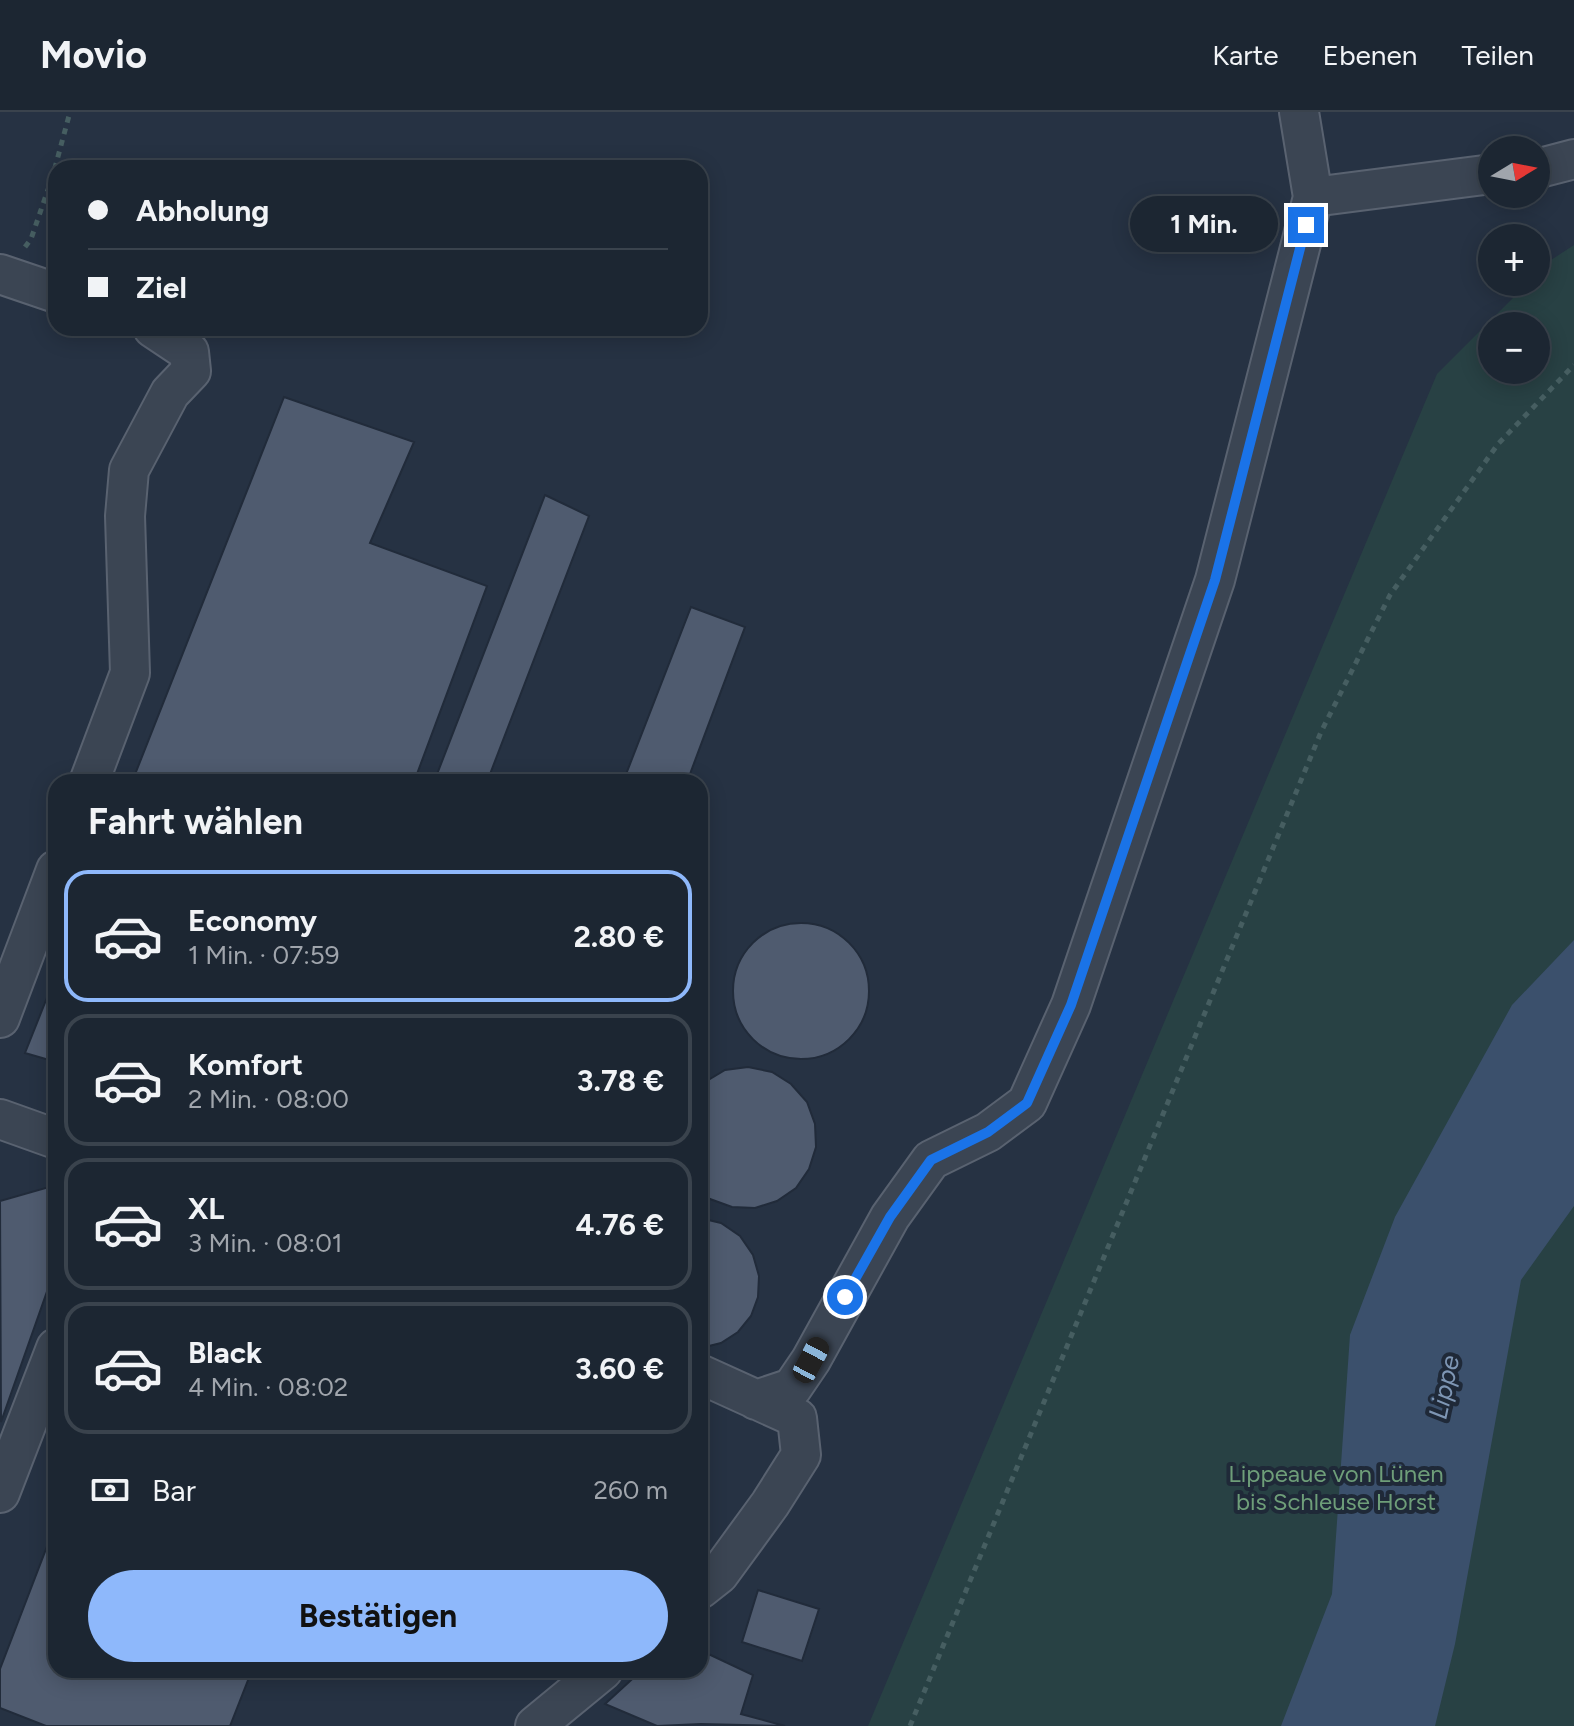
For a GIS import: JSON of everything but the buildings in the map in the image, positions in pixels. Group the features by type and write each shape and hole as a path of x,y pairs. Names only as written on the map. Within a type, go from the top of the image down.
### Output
{"lane":[{"path":"756,1400 792,1388 811,1360 890,1217 931,1160 988,1132 1027,1103 1071,1005 1215,580 1313,197 1299,112"},
{"path":"1550,165 1574,159"},
{"path":"1313,197 1478,176"},
{"path":"3,274 48,290"},
{"path":"92,774 130,673 125,516 129,470 170,393 191,371 189,352 165,336"},
{"path":"0,1018 48,891"},
{"path":"0,1119 48,1136"},
{"path":"0,1493 48,1369"},
{"path":"708,1378 797,1418 801,1455 770,1504 719,1574 708,1583"},
{"path":"535,1726 593,1678"}],"path":[{"path":"57,160 70,112"},
{"path":"3,274 31,239 48,190"},
{"path":"910,1726 1321,732 1390,595 1498,444 1574,365"}],"green space":[{"name":"Lippeaue von Lünen bis Schleuse Horst","path":"1574,245 1574,1726 868,1726 1437,374 1478,333 1478,384 1550,384 1550,312 1499,312 1515,296 1550,296 1550,261"}],"water":[{"name":"Lippe","path":"1574,940 1574,1206 1521,1280 1455,1644 1435,1726 1281,1726 1332,1594 1350,1335 1395,1217 1512,1005"}],"route":[{"path":"845,1297 890,1217 931,1160 988,1132 1027,1103 1071,1005 1215,580 1306,225"}]}
